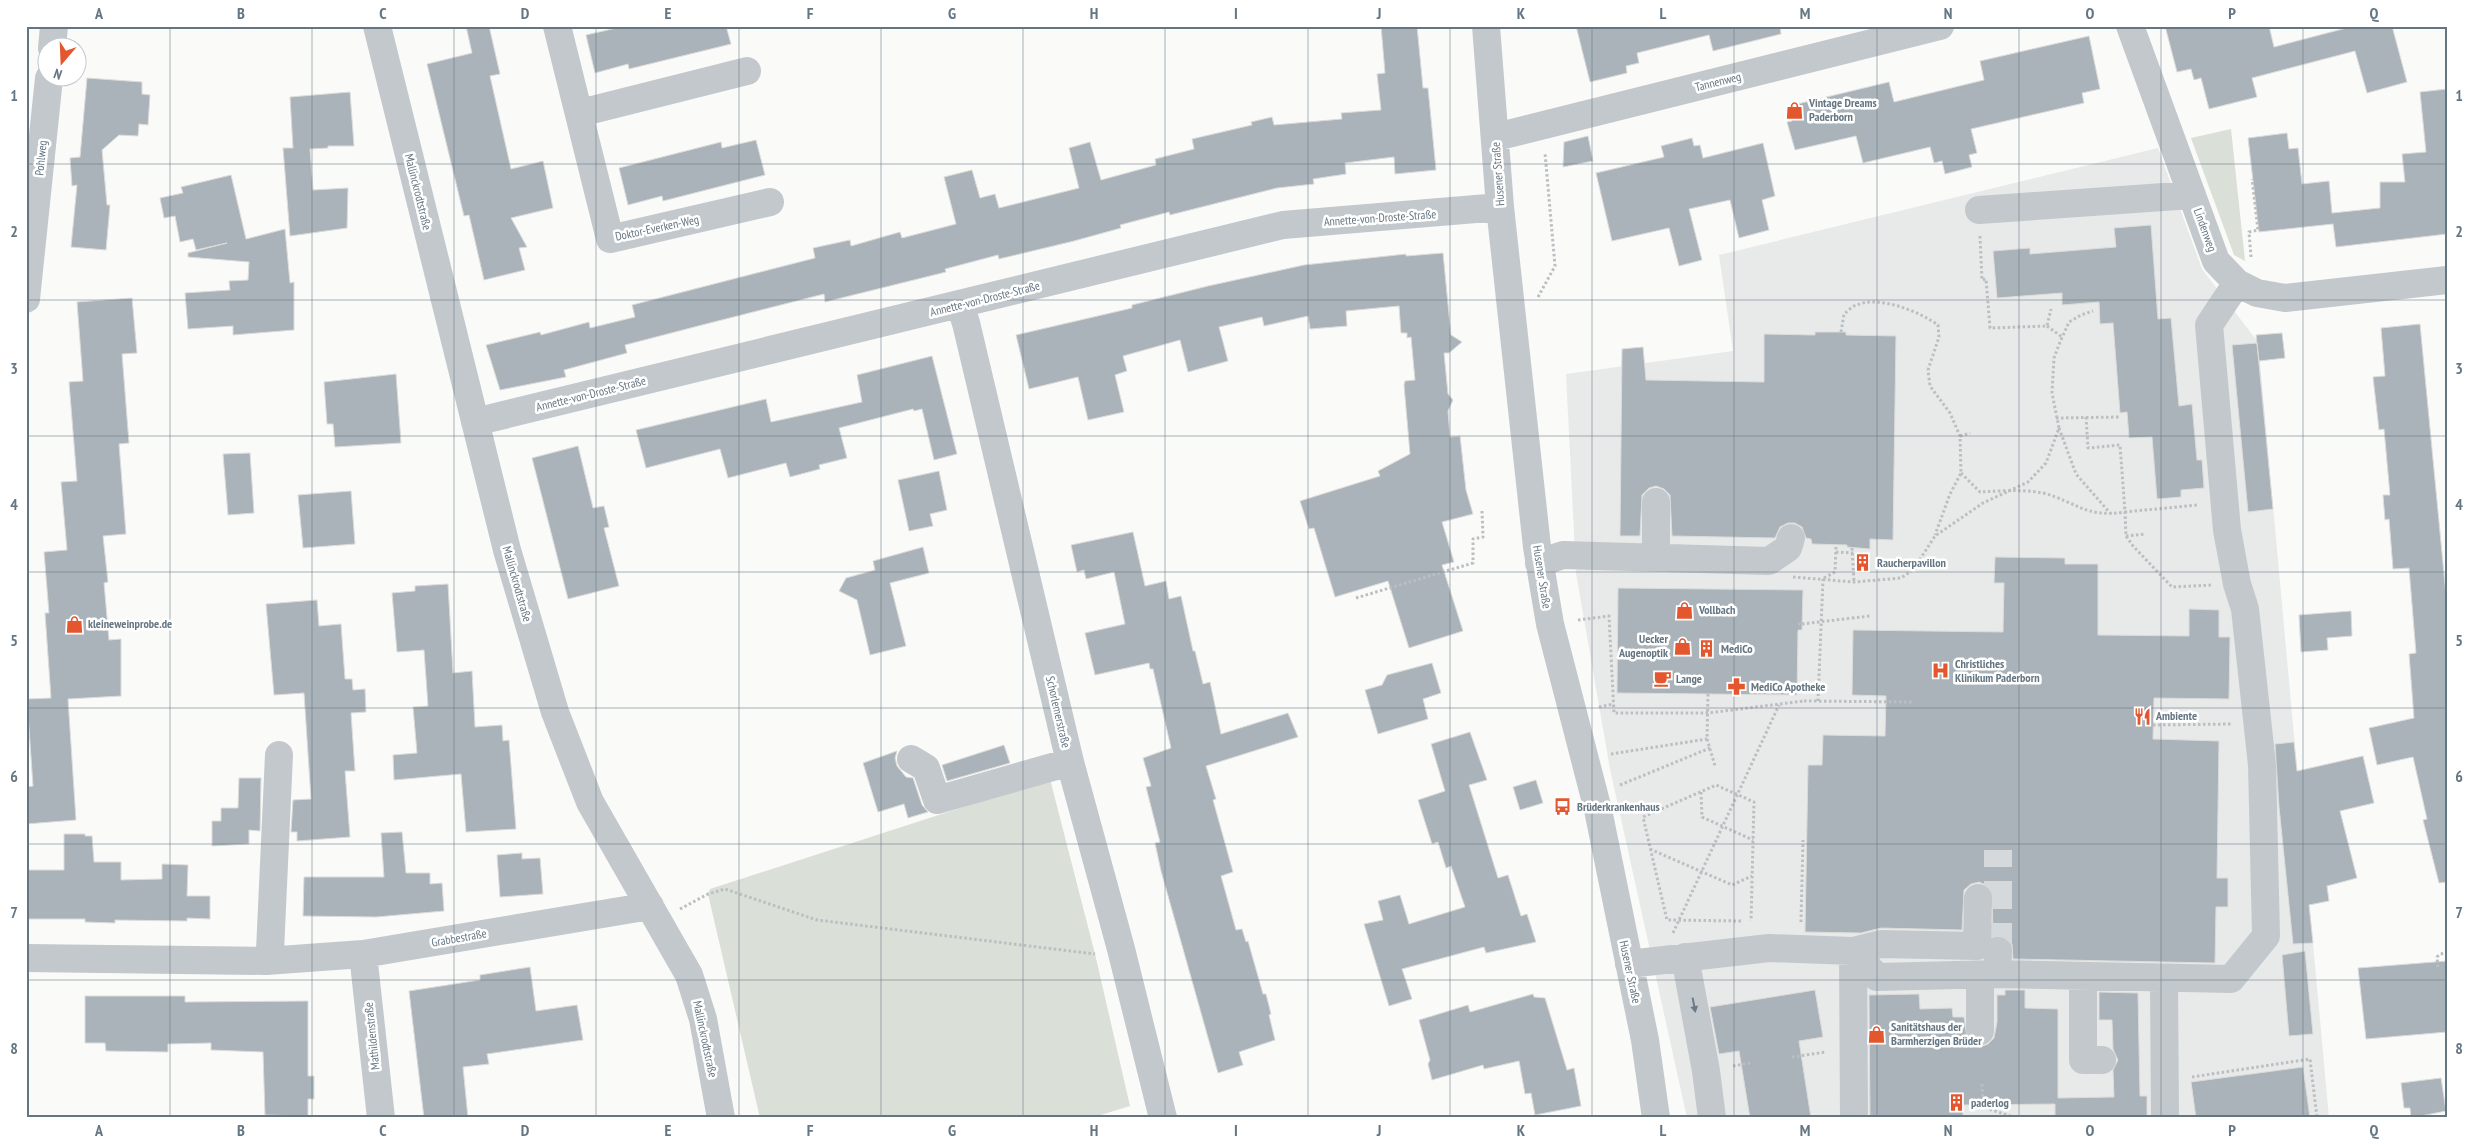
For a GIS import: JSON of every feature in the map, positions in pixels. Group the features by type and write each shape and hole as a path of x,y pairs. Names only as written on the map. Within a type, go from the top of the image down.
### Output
{"street":[{"name":"Mallinckrodtstraße","path":"377,26 507,550 554,712 590,802 689,975 703,1019 721,1118"},
{"name":"Doktor-Everken-Weg","path":"557,26 610,239 770,202"},
{"name":"Husener Straße","path":"1486,26 1530,554 1586,760 1646,1050 1656,1118"},
{"name":"Tannenweg","path":"1496,137 1940,26"},
{"name":"Lindenweg","path":"2130,26 2216,261 2237,283 2257,293 2286,298 2447,280"},
{"path":"580,113 747,71"},
{"name":"Pohlweg","path":"26,299 48,88"},
{"path":"1979,210 2192,194"},
{"name":"Annette-von-Droste-Straße","path":"475,422 1283,225 1500,207"},
{"path":"1853,951 1877,977 1992,967 2083,976 2231,979 2266,936 2262,765 2245,609 2237,584 2225,502 2209,325 2237,283"},
{"name":"Schorlemerstraße","path":"960,305 966,323 1070,762 1121,949 1163,1118"},
{"path":"1656,502 1656,557"},
{"path":"1530,554 1769,561 1788,548 1791,538"},
{"path":"266,961 270,951 279,755"},
{"path":"910,759 926,768 937,800 1070,762"},
{"path":"1628,964 1769,948 1853,951 1881,944 1977,946 1978,898"},
{"name":"Grabbestraße","path":"26,958 266,961 363,954 654,913"},
{"path":"1853,951 1854,1118"},
{"name":"Mathildenstraße","path":"363,954 381,1118"},
{"path":"1685,957 1706,1071 1712,1118"},
{"path":"1980,1031 1992,967"},
{"path":"2083,976 2083,1060 2102,1060"},
{"path":"2164,978 2165,1118"}],"path":[{"path":"1537,299 1555,266 1542,126"},
{"path":"2237,283 2251,262 2249,232 2258,230 2252,179"},
{"path":"1979,210 1982,280 1986,279 1990,328 2046,326 2062,337"},
{"path":"1823,578 1854,582 1901,578 1913,570 1935,536 1950,494 1961,473 1960,436 1950,413 1930,386 1928,370 1939,337 1938,325 1923,314 1873,302 1857,305 1844,314 1840,332"},
{"path":"2046,326 2051,310"},
{"path":"2093,311 2069,322 2054,358 2052,393 2056,418 2076,474 2110,514"},
{"path":"2056,418 2120,416"},
{"path":"2086,417 2088,448 2120,445 2126,536 2133,546 2172,587 2237,584"},
{"path":"1935,536 1983,503 2028,482 2046,463 2059,428"},
{"path":"1960,436 1970,433"},
{"path":"1961,473 1980,492 2042,493 2090,512 2110,514 2225,502"},
{"path":"1356,598 1473,562 1473,539 1483,537 1482,510"},
{"path":"2126,536 2145,534"},
{"path":"1823,578 1835,572 1836,546"},
{"path":"1852,548 1854,582"},
{"path":"1836,552 1853,553"},
{"path":"1818,701 1823,578"},
{"path":"1550,624 1609,616 1614,713 1708,713 1804,701 1913,702"},
{"path":"1798,624 1870,616"},
{"path":"1708,694 1707,740 1715,766"},
{"path":"1601,706 1614,704"},
{"path":"1675,928 1779,704"},
{"path":"2153,725 2257,724"},
{"path":"1586,760 1603,755 1707,740"},
{"path":"1611,789 1710,748"},
{"path":"1678,922 1667,920 1643,817 1716,785 1754,802 1751,921"},
{"path":"1701,792 1702,817 1753,840"},
{"path":"1801,927 1803,840"},
{"path":"1650,849 1732,885 1752,876"},
{"path":"654,913 725,889 817,920 1095,954"},
{"path":"2438,967 2437,957 2440,954 2447,953"},
{"path":"1792,1058 1854,1048"},
{"path":"2164,1081 2310,1059 2317,1118"},
{"path":"1982,1084 1983,1107 2016,1118"}],"shaded area":[{"path":"2231,129 2245,261 2234,255 2191,138"},
{"name":"Christliches Klinikum Paderborn","path":"2158,148 2202,269 2258,342 2329,1118 1687,1118 1610,769 1576,573 1566,374 1733,351 1719,255"},
{"path":"1050,779 1095,954 1130,1106 1091,1118 760,1118 708,894 710,889"}],"building":[{"path":"466,26 489,26 500,74 490,76 511,169 543,161 553,208 511,218 527,247 519,248 525,270 484,280 469,215 464,216 427,64 472,53"},
{"path":"625,26 726,26 731,44 629,69 628,64 595,73 586,35"},
{"path":"1381,26 1417,26 1423,88 1428,88 1436,170 1395,174 1394,157 1345,163 1346,174 1313,179 1314,184 1277,188 1170,215 1169,212 1120,225 1121,228 1074,241 999,259 998,255 945,269 946,272 825,302 824,294 625,345 627,353 564,370 566,377 500,390 486,345 540,332 541,335 589,322 590,328 635,317 632,305 815,258 813,248 850,240 851,246 900,232 902,238 956,224 944,177 972,170 980,198 995,194 999,208 1079,188 1069,148 1090,142 1101,180 1156,165 1155,159 1194,149 1192,139 1252,125 1251,122 1272,117 1274,125 1342,119 1341,113 1381,110 1377,74 1385,73"},
{"path":"1576,26 1780,26 1781,34 1713,51 1709,35 1637,53 1639,63 1626,66 1627,73 1590,82"},
{"path":"2165,26 2269,26 2274,47 2354,26 2392,26 2407,82 2367,93 2355,51 2252,78 2257,97 2209,109 2201,78 2194,80 2191,69 2177,72"},
{"path":"2089,36 2100,89 2082,93 2084,103 1971,129 1977,153 1969,155 1972,167 1945,174 1942,161 1934,163 1930,147 1863,163 1856,136 1795,150 1787,122 1792,121 1789,106 1889,82 1894,102 1984,80 1980,61"},
{"path":"88,78 142,82 142,94 150,95 148,125 139,124 138,136 119,135 102,150 107,205 110,205 106,250 71,247 77,185 72,186 70,158 80,157"},
{"path":"2447,89 2447,234 2336,247 2333,224 2259,232 2248,138 2287,133 2289,149 2298,148 2302,184 2329,181 2332,213 2380,208 2380,182 2405,182 2402,154 2426,152 2420,92"},
{"path":"350,92 354,146 328,146 328,148 310,149 313,190 348,188 347,228 290,236 283,148 293,148 290,97"},
{"path":"1588,136 1593,161 1563,167 1564,142"},
{"path":"1692,138 1694,146 1700,145 1703,158 1763,143 1775,196 1762,200 1769,230 1739,238 1730,200 1689,209 1702,260 1679,266 1669,228 1612,241 1596,173 1664,157 1661,146"},
{"path":"756,140 765,175 663,201 662,196 628,205 619,168 721,142 722,148"},
{"path":"231,175 246,239 285,229 290,283 294,282 294,330 233,335 233,326 188,329 185,293 230,290 229,281 248,280 249,262 188,257 188,253 227,243 196,250 193,239 180,242 175,216 164,218 160,198 183,193 181,187"},
{"path":"2151,225 2158,319 2171,318 2179,406 2192,404 2197,460 2202,460 2204,488 2181,490 2181,497 2157,499 2152,437 2129,438 2127,412 2120,413 2113,323 2100,324 2099,302 2062,305 2062,293 1997,298 1993,251 2030,248 2030,254 2116,247 2114,228"},
{"path":"1443,253 1451,335 1462,342 1449,353 1444,353 1448,394 1453,400 1448,411 1450,437 1460,436 1466,490 1473,514 1442,522 1454,562 1442,565 1463,631 1409,648 1388,581 1335,597 1314,528 1309,529 1300,501 1380,476 1378,471 1410,454 1404,385 1405,381 1415,380 1411,337 1407,338 1407,333 1401,333 1399,306 1346,311 1347,326 1310,329 1308,316 1264,326 1262,317 1219,327 1228,361 1188,372 1180,340 1123,356 1127,371 1115,375 1124,412 1088,420 1078,377 1029,389 1016,335 1132,308 1132,305 1208,286 1304,265 1406,254 1406,256"},
{"path":"132,298 137,353 122,354 129,443 119,444 126,534 103,536 108,582 104,583 109,640 121,639 121,696 68,699 76,820 26,824 26,787 33,786 27,699 51,698 45,613 49,613 44,552 67,550 61,482 77,481 69,382 83,381 77,302"},
{"path":"2420,324 2447,605 2447,882 2439,883 2423,820 2427,819 2413,757 2377,765 2369,728 2414,718 2409,654 2416,653 2409,568 2393,569 2389,519 2385,520 2383,495 2390,495 2384,429 2379,430 2373,377 2385,376 2381,328"},
{"path":"1815,332 1846,332 1846,335 1896,336 1893,540 1870,539 1870,549 1847,547 1847,545 1812,544 1811,539 1806,538 1802,527 1795,523 1788,523 1780,527 1775,538 1672,536 1670,495 1664,489 1656,486 1649,488 1642,495 1640,536 1620,536 1622,349 1643,347 1646,380 1764,382 1764,334 1815,335"},
{"path":"2282,333 2285,358 2259,361 2256,335"},
{"path":"2257,343 2273,509 2248,512 2232,345"},
{"path":"932,356 957,454 934,460 922,409 914,411 913,409 839,428 847,458 819,465 820,469 790,477 786,463 728,478 720,449 646,468 636,430 766,399 771,422 862,402 857,375"},
{"path":"396,374 401,443 335,447 333,424 327,424 324,382"},
{"path":"578,446 593,508 604,506 609,527 604,528 619,586 568,599 532,458"},
{"path":"250,453 254,513 228,515 223,454"},
{"path":"939,471 947,510 930,514 933,526 909,531 898,480"},
{"path":"351,491 355,544 303,548 298,495"},
{"path":"1133,532 1145,586 1166,581 1169,599 1181,596 1193,651 1195,651 1203,684 1210,682 1221,734 1288,713 1298,737 1206,766 1216,799 1213,800 1233,872 1221,876 1236,930 1242,929 1246,942 1248,941 1263,994 1266,994 1275,1040 1239,1052 1243,1065 1218,1073 1161,871 1155,843 1160,842 1146,787 1151,786 1143,758 1171,748 1153,669 1150,669 1149,663 1095,675 1085,633 1125,624 1114,572 1086,579 1084,570 1077,572 1071,545"},
{"path":"923,547 929,573 890,583 906,646 870,655 857,600 839,591 846,578 875,570 873,561"},
{"path":"1995,557 2065,558 2065,564 2098,564 2098,635 2189,636 2189,609 2219,610 2219,637 2230,637 2229,699 2154,698 2153,739 2219,741 2217,878 2228,878 2228,907 2216,907 2215,963 2013,959 2012,944 2007,938 1999,935 1993,937 1992,891 1986,885 1979,882 1971,884 1964,890 1962,930 1881,928 1861,933 1805,932 1808,765 1822,765 1823,735 1885,736 1886,696 1852,695 1853,630 2003,632 2004,583 1994,583"},
{"path":"448,584 453,673 472,671 475,727 502,725 503,741 509,740 516,829 466,832 461,774 394,780 393,755 417,753 413,707 428,706 424,650 397,652 392,593 415,591 415,586"},
{"name":"MediCo","path":"1618,588 1803,590 1802,630 1798,630 1797,695 1617,693"},
{"path":"317,600 319,626 341,624 345,679 352,679 353,690 365,689 366,712 351,713 355,771 345,771 350,837 297,841 297,832 291,832 293,800 311,799 304,693 274,695 266,604"},
{"path":"2351,611 2352,636 2327,638 2328,650 2301,652 2299,615"},
{"path":"1432,663 1441,693 1423,699 1428,719 1378,734 1365,690 1382,685 1387,675"},
{"path":"1470,732 1487,780 1469,785 1498,878 1508,875 1521,916 1527,914 1536,942 1486,953 1484,947 1402,969 1412,999 1389,1006 1364,924 1383,920 1378,901 1400,895 1409,924 1465,907 1451,866 1446,868 1438,842 1432,844 1418,800 1445,791 1431,744"},
{"path":"2294,742 2297,771 2363,756 2374,803 2340,811 2357,878 2327,886 2329,901 2309,905 2313,943 2293,944 2279,807 2275,744"},
{"path":"1004,745 1010,763 947,781 942,765"},
{"path":"897,751 895,758 897,766 906,777 913,778 922,805 928,812 908,818 904,804 878,812 863,763"},
{"path":"239,778 261,778 260,831 249,830 249,844 212,846 212,821 221,821 221,808 238,808"},
{"path":"1536,780 1543,803 1520,810 1513,787"},
{"path":"402,832 406,873 430,873 430,884 442,883 444,911 376,917 303,916 304,877 384,877 381,833"},
{"path":"64,834 92,836 94,862 121,862 121,880 162,879 162,864 188,865 187,896 210,896 210,919 187,918 187,921 115,920 115,923 85,922 85,919 26,919 26,870 64,870"},
{"path":"522,853 522,859 540,858 543,894 500,897 497,855"},
{"path":"2305,951 2313,1034 2289,1036 2282,955"},
{"path":"2447,961 2447,1032 2366,1039 2358,968"},
{"path":"530,967 536,1011 577,1005 583,1040 487,1054 489,1064 463,1067 468,1118 424,1118 409,991 480,980 480,975"},
{"path":"1815,990 1823,1037 1799,1041 1811,1118 1750,1118 1739,1051 1719,1054 1710,1007"},
{"path":"2005,990 2025,990 2025,1008 2058,1009 2058,1098 2114,1097 2113,1070 2118,1060 2113,1049 2112,1020 2099,1020 2099,992 2138,993 2140,1096 2147,1096 2147,1118 2055,1118 2055,1104 1963,1105 1963,1118 1870,1118 1869,995 1919,994 1920,1009 1952,1008 1953,1017 1964,1017 1967,1039 1973,1045 1980,1047 1988,1044 1994,1038 1997,1022 1997,995 2005,995"},
{"path":"1533,994 1534,997 1545,998 1567,1070 1574,1068 1581,1106 1535,1115 1531,1093 1525,1094 1519,1061 1484,1069 1483,1065 1432,1080 1428,1064 1430,1060 1419,1020 1468,1005 1470,1012"},
{"path":"85,996 185,996 185,1002 308,1001 308,1076 314,1076 314,1099 308,1099 308,1116 265,1115 263,1052 211,1050 211,1043 168,1044 168,1052 106,1051 105,1043 85,1043"},
{"path":"2303,1067 2310,1118 2196,1118 2191,1082"},
{"path":"2441,1078 2446,1111 2411,1118 2410,1108 2404,1108 2401,1083"}],"tunnel":[{"path":"1998,850 1998,951"}],"place":[{"name":"Vintage Dreams Paderborn","path":"1795,110"},
{"name":"Raucherpavillon","path":"1863,563"},
{"name":"Vollbach","path":"1685,610"},
{"name":"kleineweinprobe.de","path":"74,624"},
{"name":"Uecker Augenoptik","path":"1682,646"},
{"name":"MediCo","path":"1707,649"},
{"name":"Christliches Klinikum Paderborn","path":"1941,671"},
{"name":"Lange","path":"1662,679"},
{"name":"MediCo Apotheke","path":"1737,687"},
{"name":"Ambiente","path":"2142,716"},
{"name":"Brüderkrankenhaus","path":"1563,807"},
{"name":"Sanitätshaus der Barmherzigen Brüder","path":"1877,1034"},
{"name":"paderlog","path":"1957,1103"}]}
